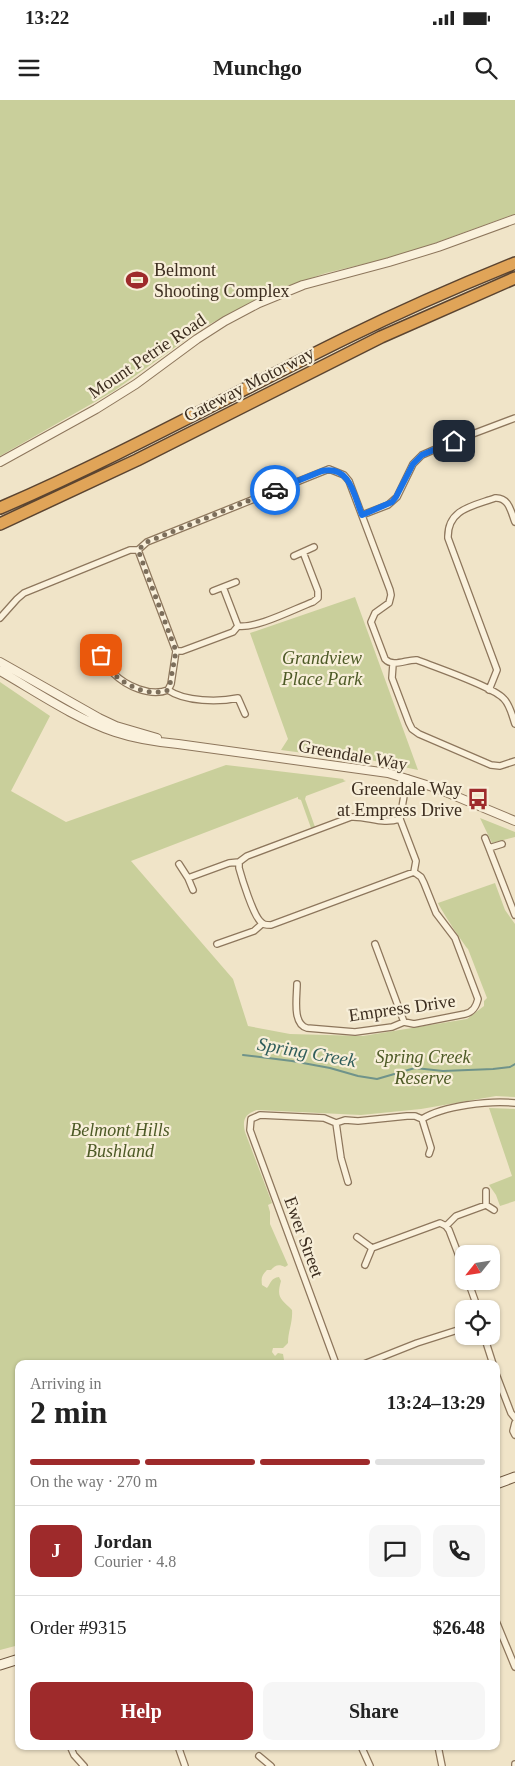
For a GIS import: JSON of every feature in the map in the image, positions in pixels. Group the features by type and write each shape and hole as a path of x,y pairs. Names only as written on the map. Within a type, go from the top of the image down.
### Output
{"highway":[{"name":"Gateway Motorway","path":"0,508 162,432 348,338 426,301 515,263"},
{"name":"Gateway Motorway","path":"0,524 146,456 381,337 515,278"}],"main road":[{"path":"500,1483 515,1477"},
{"path":"0,1665 15,1660"}],"street":[{"name":"Mount Petrie Road","path":"0,462 96,409 136,384 197,339 225,321 259,303 303,285 397,260 515,219"},
{"path":"362,515 392,502 413,464 422,455 515,418"},
{"path":"0,618 17,598 24,593 130,550 138,550 147,542 329,469 344,475 349,481 391,595 388,603 374,613 371,622 385,659 388,663 394,664 417,660 502,696 507,703 515,724"},
{"path":"489,690 497,670 448,538 448,530 453,518 460,512 495,498 505,501 515,522"},
{"path":"294,556 314,547"},
{"path":"138,550 176,651 168,690"},
{"path":"238,626 245,628 259,624 313,602 318,598 318,591 303,552"},
{"path":"213,591 236,582"},
{"path":"223,587 238,626"},
{"path":"176,651 182,651 233,632 238,626"},
{"path":"96,647 113,673 132,687 157,693 168,690 174,694 218,701 238,698 245,714"},
{"name":"Greendale Way","path":"0,662 116,726 178,744"},
{"path":"394,664 392,678 412,729 419,734 491,765 500,766 515,761"},
{"name":"Greendale Way","path":"0,671 87,720 113,732 152,742 362,768 407,778 515,821"},
{"path":"188,878 229,863 240,862 248,856 351,817 386,822 400,819 407,778"},
{"name":"Empress Drive","path":"297,984 298,1019 304,1027 355,1032 392,1027 404,1022 414,1024 465,1014 474,1010 478,999 455,938 436,913 424,882 414,872 416,861 400,819"},
{"path":"485,838 515,915"},
{"path":"489,848 502,844"},
{"path":"240,862 239,868 257,917 262,924"},
{"path":"179,864 193,890"},
{"path":"217,944 254,931 262,924 271,925 414,872"},
{"path":"375,944 404,1022"},
{"path":"348,1182 340,1158 336,1123 345,1120 358,1121 408,1116 422,1119 434,1113 490,1101 515,1102"},
{"name":"Ewer Street","path":"335,1360 250,1130 251,1119 260,1115 324,1118 336,1123"},
{"path":"422,1119 430,1148 429,1154"},
{"path":"486,1191 486,1205"},
{"path":"486,1205 494,1210"},
{"path":"446,1226 456,1216 486,1205"},
{"path":"365,1265 372,1248 433,1225 440,1224 446,1226 455,1246"},
{"path":"357,1237 372,1248"},
{"path":"374,1360 455,1331"},
{"path":"487,1345 492,1360"},
{"path":"500,1390 515,1418"},
{"path":"515,1424 513,1428 515,1435"},
{"path":"500,1631 515,1667"},
{"path":"72,1750 84,1766"},
{"path":"180,1750 186,1766"},
{"path":"363,1750 370,1766"},
{"path":"439,1750 442,1766"},
{"path":"259,1756 271,1766"}],"green space":[{"name":"Belmont Shooting Complex","path":"0,100 515,100 515,214 402,255 326,273 276,290 202,328 114,391 0,456"},
{"name":"Grandview Place Park","path":"355,597 418,770 351,756 319,755 281,750 288,739 250,633"},
{"name":"Belmont Hills Bushland","path":"0,682 50,716 11,791 66,822 226,765 344,779 346,781 306,796 305,799 315,827 311,828 301,800 298,797 131,861 233,979 248,1026 290,1034 363,1036 467,1019 484,1006 484,1001 487,998 468,949 438,903 495,883 505,910 515,924 515,1097 496,1096 421,1109 361,1115 257,1110 245,1118 245,1132 272,1203 268,1205 270,1224 288,1265 285,1267 277,1266 267,1270 262,1280 262,1285 267,1288 273,1280 279,1277 281,1281 280,1298 292,1310 288,1343 283,1348 273,1348 272,1352 275,1356 278,1353 283,1354 284,1360 15,1360 15,1646 0,1650"},
{"path":"480,818 515,832 515,837 492,843"},
{"path":"489,1108 515,1109 515,1201 500,1206 496,1195 489,1185 512,1176"}],"waterway":[{"name":"Spring Creek","path":"243,1055 292,1061 377,1079 415,1068 443,1071 493,1069 510,1067 515,1064"}],"way so far":[{"path":"101,655 113,673 132,687 157,693 168,690 176,651 171,642 138,550 147,542 275,490"}],"place":[{"name":"Belmont Shooting Complex","path":"137,280"},
{"name":"Greendale Way at Empress Drive","path":"478,799"}],"route":[{"path":"275,490 322,471 329,469 337,471 349,481 362,515 392,502 418,458 427,452 454,441"}],"park label":[{"name":"Spring Creek Reserve","path":"423,1068"}]}
